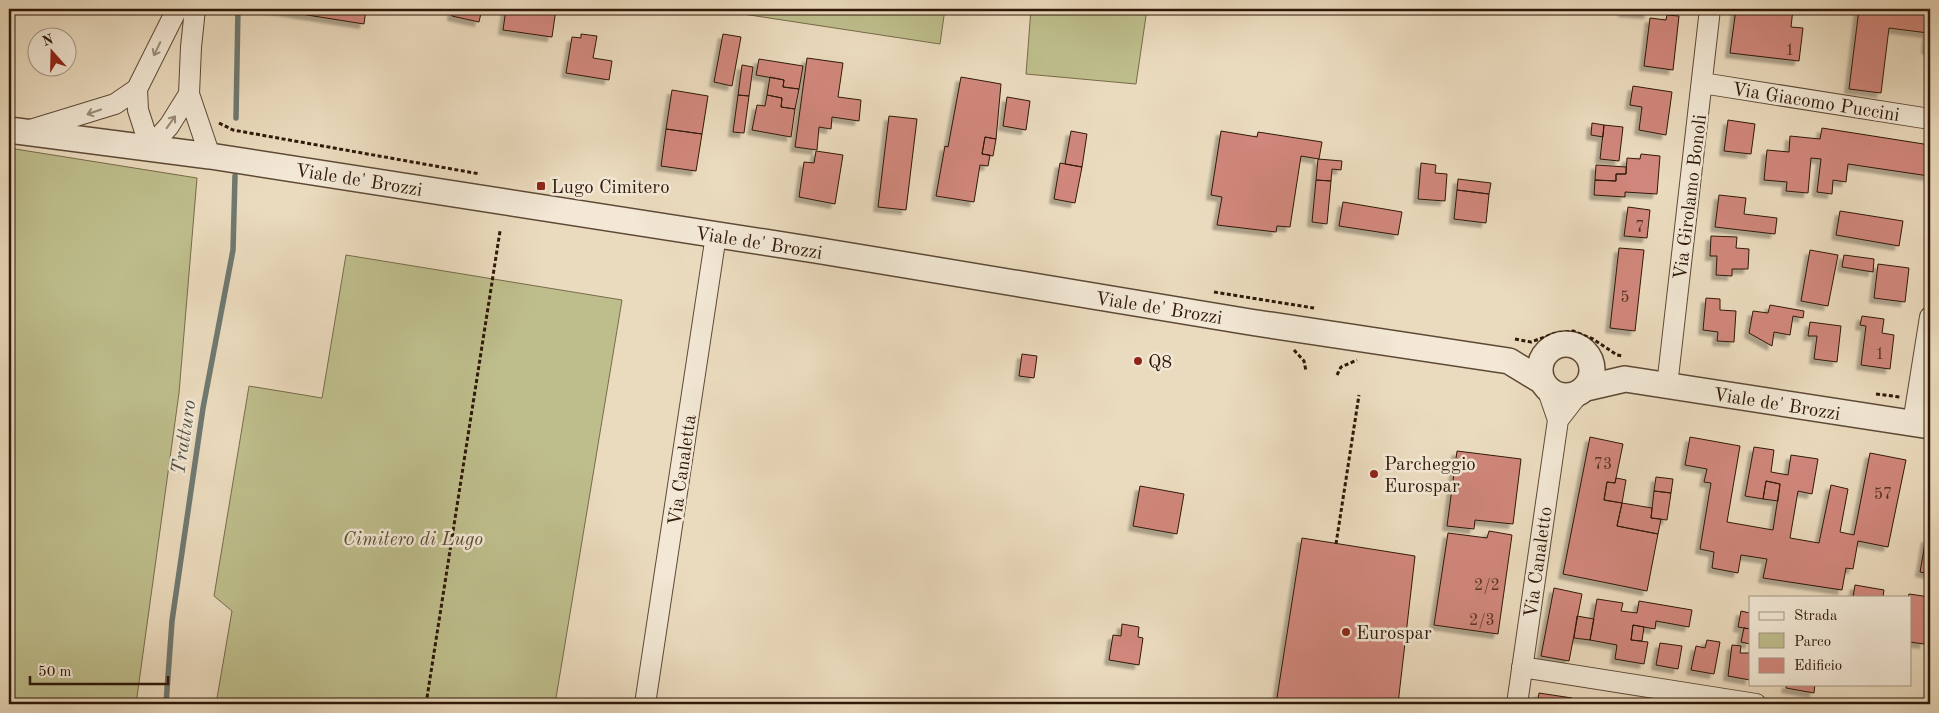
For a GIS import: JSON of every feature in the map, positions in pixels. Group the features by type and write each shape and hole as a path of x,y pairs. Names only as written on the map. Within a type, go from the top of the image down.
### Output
{"street":[{"path":"16,131 82,116 115,104 137,89 177,9"},
{"path":"195,9 190,94 210,156"},
{"name":"Via Girolamo Bonoli","path":"1667,386 1710,9"},
{"name":"Via Giacomo Puccini","path":"1702,83 1930,119"},
{"path":"137,89 138,110 150,147 169,126 190,94"},
{"name":"Viale de' Brozzi","path":"16,131 210,156 1241,320 1510,350 1550,350 1566,344 1582,349 1588,356 1626,368 1667,386 1922,425"},
{"name":"Via Canaletta","path":"645,704 716,235"},
{"path":"1922,425 1916,399 1930,317"},
{"name":"Viale de' Brozzi","path":"1510,350 1545,385 1562,396 1571,396 1626,368"},
{"path":"1545,385 1540,373 1541,364 1550,350"},
{"path":"1558,420 1591,380 1593,372 1592,363 1588,356"},
{"name":"Via Canaletto","path":"1517,704 1558,420 1545,385"},
{"path":"1522,667 1756,704"}],"path":[{"path":"213,118 233,130 486,175"},
{"path":"426,704 500,231"},
{"path":"1205,291 1320,309"},
{"path":"1510,350 1553,334 1573,331 1593,339 1617,355 1626,368"},
{"path":"1870,393 1916,399"},
{"path":"1336,544 1359,395"}],"green space":[{"path":"710,9 945,9 940,44"},
{"path":"1031,9 1147,9 1136,84 1026,74"},
{"path":"9,148 197,178 179,393 136,704 9,704"},
{"name":"Cimitero di Lugo","path":"346,255 622,300 555,704 216,704 232,611 214,596 249,386 322,398"}],"building":[{"path":"269,9 366,9 364,24"},
{"path":"453,9 482,9 479,22 452,16"},
{"path":"506,9 556,9 552,37 503,30"},
{"path":"1624,9 1649,9 1648,14 1623,12"},
{"path":"1736,9 1793,9 1791,27 1803,28 1799,61 1730,53"},
{"path":"1859,9 1930,9 1928,33 1889,28 1881,93 1849,89"},
{"path":"1930,12 1930,50 1926,49"},
{"path":"1667,15 1679,16 1673,70 1644,66 1650,18 1666,20"},
{"path":"581,34 597,36 593,58 612,61 609,80 566,73 572,37 581,38"},
{"path":"723,34 741,37 732,86 714,82"},
{"path":"807,58 843,63 838,97 861,100 859,121 832,117 831,129 819,127 817,150 795,147"},
{"path":"759,59 803,66 799,89 783,87 784,80 756,75"},
{"path":"742,65 753,67 749,96 738,95"},
{"path":"770,77 784,80 783,87 799,89 795,109 781,107 782,98 767,95"},
{"path":"961,77 1001,84 996,139 985,137 982,154 990,155 988,166 980,165 974,202 936,196 945,146 948,147"},
{"path":"1633,86 1672,92 1666,135 1639,130 1642,107 1630,105"},
{"path":"672,90 708,96 702,134 666,129"},
{"path":"738,95 749,96 744,133 733,132"},
{"path":"767,95 782,98 781,107 795,109 791,137 752,130 757,105 765,106"},
{"path":"1007,97 1030,101 1026,130 1003,126"},
{"path":"889,116 917,119 906,210 878,207"},
{"path":"1728,120 1755,124 1751,154 1724,151"},
{"path":"1592,123 1604,125 1603,137 1591,135"},
{"path":"1604,125 1623,127 1619,161 1600,159"},
{"path":"1822,128 1930,145 1929,176 1848,164 1846,182 1833,180 1832,194 1817,192 1821,159 1811,158 1808,193 1786,191 1787,182 1764,180 1767,150 1789,152 1790,136 1820,139"},
{"path":"666,129 702,134 696,171 661,166"},
{"path":"1071,131 1087,134 1082,167 1065,164"},
{"path":"1221,131 1257,137 1258,132 1322,142 1319,159 1301,156 1290,227 1277,226 1276,232 1217,225 1222,197 1211,195"},
{"path":"985,137 996,139 993,156 982,154"},
{"path":"816,151 843,155 835,204 799,197 804,162 814,163"},
{"path":"1641,154 1660,156 1657,194 1625,192 1625,197 1594,195 1595,180 1616,181 1616,174 1626,174 1627,158 1640,159"},
{"path":"1318,159 1342,161 1341,170 1332,169 1331,181 1316,180"},
{"path":"1060,163 1082,167 1075,203 1054,199"},
{"path":"1421,163 1436,165 1435,173 1447,174 1445,201 1418,199"},
{"path":"1596,165 1626,167 1626,174 1616,174 1616,181 1595,180"},
{"path":"1458,179 1491,183 1489,194 1457,190"},
{"path":"1316,180 1331,181 1327,224 1312,222"},
{"path":"1457,190 1489,194 1486,223 1454,219"},
{"path":"1719,195 1746,198 1744,214 1777,218 1775,234 1715,227"},
{"path":"1343,202 1402,212 1398,235 1339,226"},
{"path":"1628,207 1650,210 1647,238 1624,236"},
{"path":"1840,211 1903,221 1899,246 1836,235"},
{"path":"1711,236 1737,237 1736,248 1749,249 1748,269 1732,269 1732,276 1716,275 1717,256 1710,256"},
{"path":"1619,248 1644,250 1635,331 1610,328"},
{"path":"1810,250 1838,255 1828,306 1801,301"},
{"path":"1844,255 1874,259 1873,272 1842,267"},
{"path":"1878,264 1909,268 1905,302 1874,298"},
{"path":"1706,298 1720,299 1720,310 1736,311 1734,342 1717,341 1718,332 1703,330"},
{"path":"1770,305 1804,311 1803,318 1793,316 1790,335 1774,332 1772,346 1749,333 1753,311 1768,313"},
{"path":"1862,316 1884,319 1882,333 1894,335 1890,369 1861,365 1866,326 1860,325"},
{"path":"1810,322 1841,326 1837,362 1814,359 1817,336 1808,336"},
{"path":"1022,354 1037,356 1034,378 1019,376"},
{"path":"1590,437 1623,444 1615,483 1607,482 1604,500 1622,503 1617,526 1658,534 1647,591 1563,574"},
{"path":"1690,437 1740,446 1727,522 1773,530 1780,484 1766,481 1763,499 1745,496 1754,447 1774,450 1771,472 1788,475 1791,455 1818,459 1812,494 1798,491 1790,538 1819,543 1831,485 1848,489 1840,532 1854,535 1870,453 1906,460 1888,547 1858,541 1853,569 1846,568 1842,590 1763,578 1767,559 1741,555 1738,573 1712,568 1714,552 1700,549 1711,483 1704,482 1707,469 1685,465"},
{"path":"1457,451 1521,459 1513,524 1475,520 1474,529 1447,526"},
{"path":"1656,477 1673,479 1671,493 1654,491"},
{"path":"1616,478 1626,480 1622,503 1604,500 1607,482 1615,483"},
{"path":"1766,481 1780,484 1778,501 1763,499"},
{"path":"1140,486 1184,494 1177,534 1133,526"},
{"path":"1654,491 1671,493 1667,520 1651,518"},
{"path":"1622,503 1652,508 1651,518 1661,519 1658,534 1617,526"},
{"path":"1489,531 1512,535 1498,634 1434,625 1448,533 1487,538"},
{"path":"1302,538 1415,556 1398,704 1276,704"},
{"path":"1926,538 1930,539 1930,574 1920,572"},
{"path":"1855,585 1884,590 1883,596 1853,596"},
{"path":"1554,588 1582,594 1569,661 1541,656"},
{"path":"1909,594 1930,597 1924,644 1912,642 1912,596 1908,596"},
{"path":"1597,599 1623,603 1621,611 1637,613 1639,601 1692,610 1689,627 1656,621 1655,629 1633,625 1631,640 1648,642 1644,664 1615,659 1617,645 1590,640"},
{"path":"1741,611 1749,613 1749,629 1738,627"},
{"path":"1577,616 1594,619 1590,640 1574,638"},
{"path":"1122,624 1139,627 1138,637 1143,638 1139,665 1109,660 1113,635 1121,636"},
{"path":"1633,625 1644,627 1642,641 1631,640"},
{"path":"1744,628 1749,629 1749,644 1741,642"},
{"path":"1707,640 1720,642 1714,674 1691,670 1696,646 1705,648"},
{"path":"1660,643 1682,646 1678,669 1656,665"},
{"path":"1732,645 1741,646 1740,653 1749,653 1749,680 1728,676"},
{"path":"1786,686 1815,686 1814,693 1786,688"},
{"path":"1539,693 1572,698 1571,704 1537,704"}],"waterway":[{"name":"Tratturo","path":"236,118 238,9"},
{"name":"Tratturo","path":"166,704 172,621 203,408 233,250 235,176"}],"place":[{"name":"Lugo Cimitero","path":"541,186"},
{"name":"Q8","path":"1138,361"},
{"name":"Parcheggio Eurospar","path":"1374,474"},
{"name":"Eurospar","path":"1346,632"}]}
